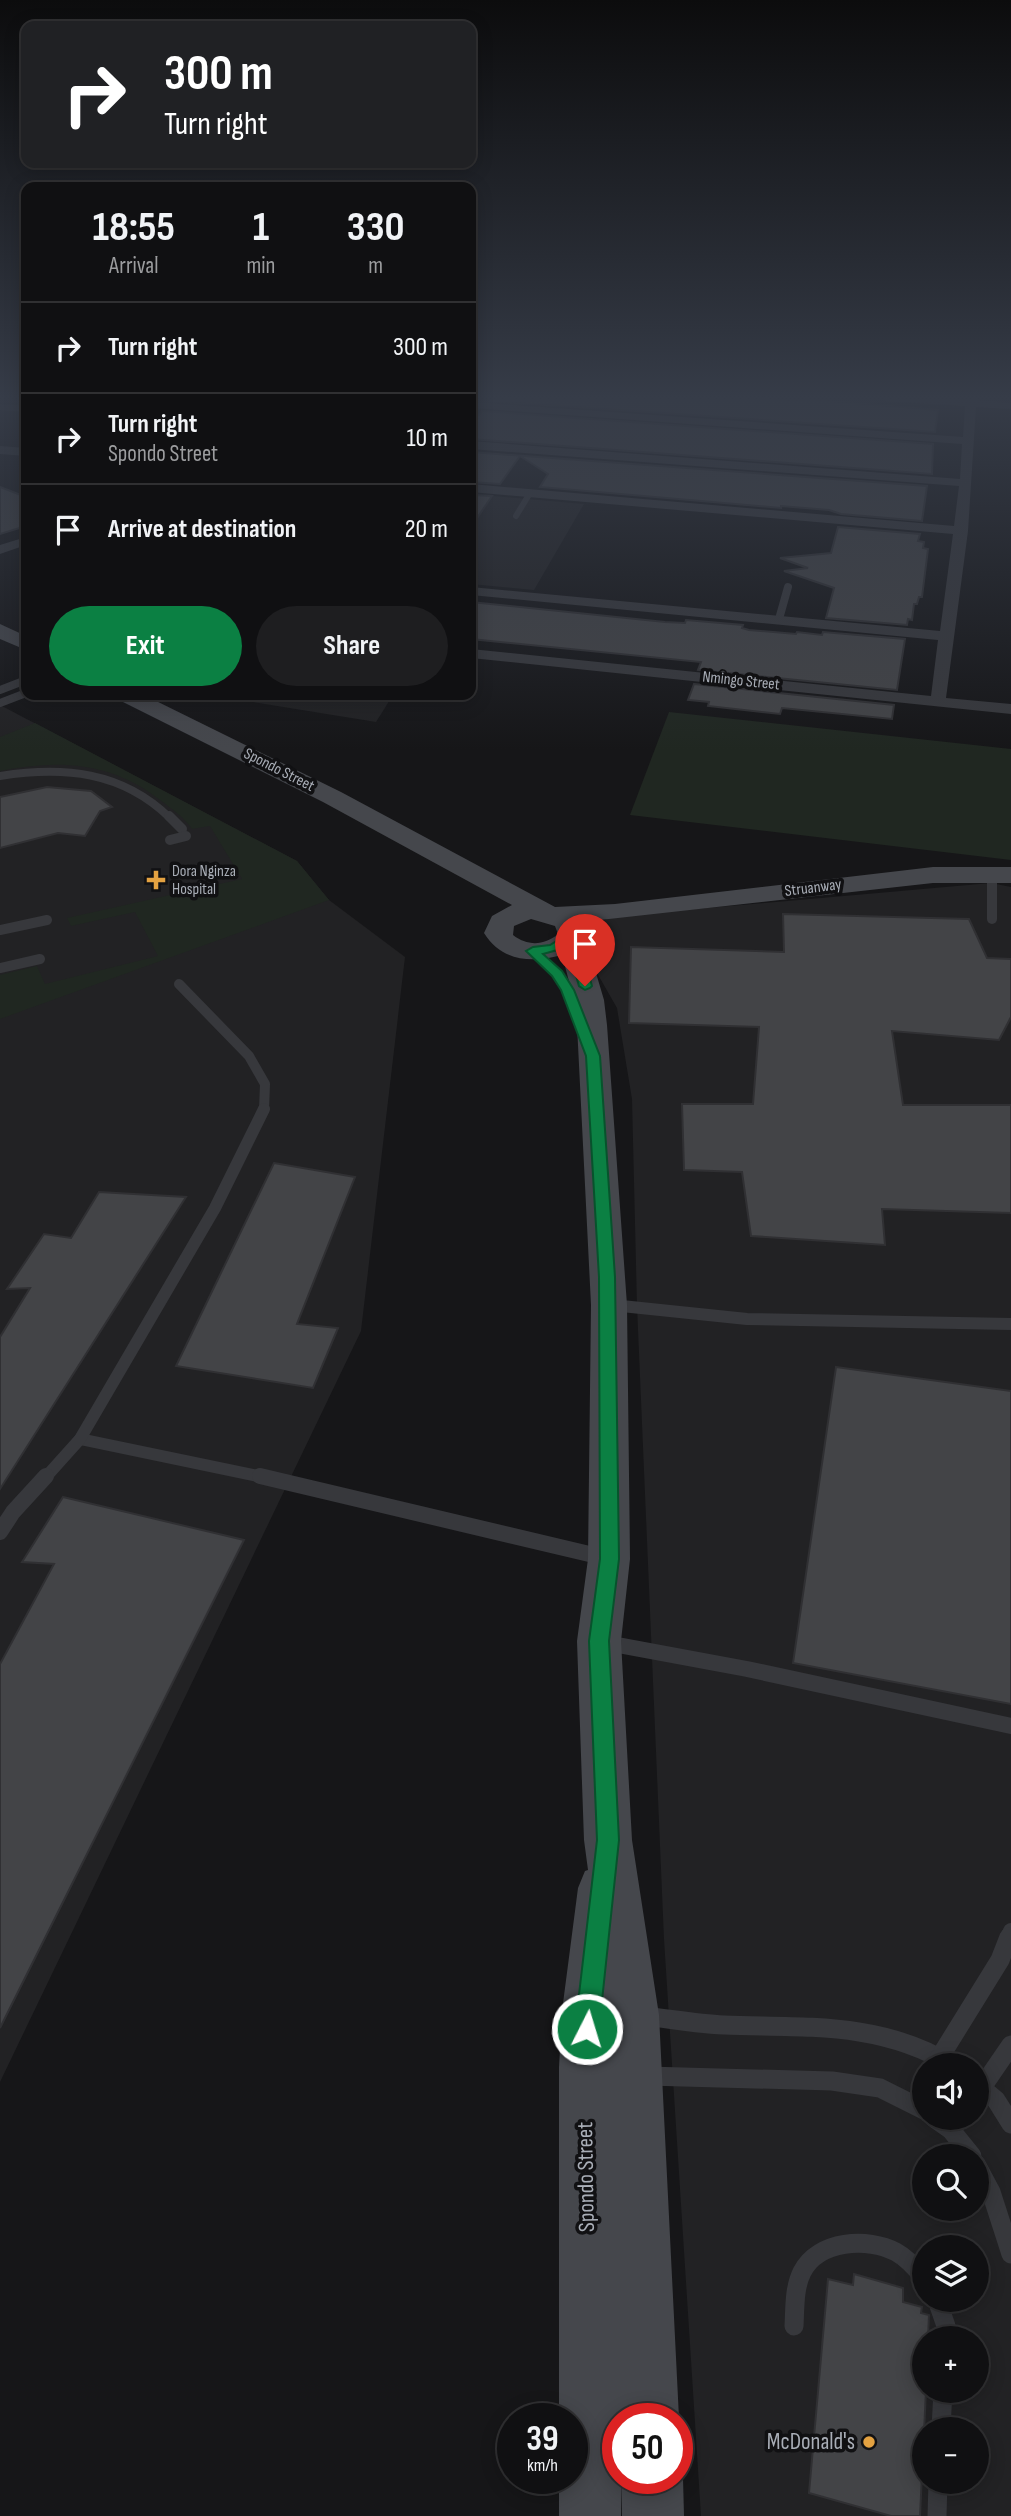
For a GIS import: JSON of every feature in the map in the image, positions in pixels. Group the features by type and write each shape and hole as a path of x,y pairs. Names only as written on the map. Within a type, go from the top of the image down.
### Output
{"main road":[{"path":"0,630 21,641"},
{"name":"Spondo Street","path":"137,700 332,797 561,923 589,1000 608,1305 610,1559 599,1641 608,1840 611,2013 590,2516"},
{"name":"Spondo Street","path":"429,849 471,886 502,922 498,933 505,943 533,951 557,973 567,990 593,1056"},
{"name":"Struanway","path":"561,923 615,912 933,875 1001,874"},
{"path":"502,922 519,912 561,923 565,944 553,949 533,951"},
{"name":"Spondo Street","path":"607,2071 647,2403"},
{"path":"652,2494 653,2516"}],"street":[{"path":"784,515 961,531"},
{"path":"938,702 963,515"},
{"path":"0,550 21,543"},
{"path":"476,591 946,636"},
{"name":"Nmingo Street","path":"476,655 1011,709"}],"lane":[{"path":"779,619 788,587"},
{"path":"0,690 21,682"},
{"path":"0,703 21,695"},
{"path":"0,776 66,770 114,779 138,791 184,833 170,840"},
{"path":"992,919 1001,874"},
{"path":"0,930 47,920"},
{"path":"0,968 40,959"},
{"path":"0,1532 13,1512 80,1439 215,1208 264,1112 265,1084 249,1056 179,984"},
{"path":"608,1305 747,1319 1011,1324"},
{"path":"80,1439 275,1479 610,1559"},
{"path":"599,1641 747,1669 1011,1726"},
{"path":"947,2053 1000,1960 1011,1931"},
{"path":"611,2013 720,2025 881,2033 923,2053"},
{"path":"989,2074 1011,2045"},
{"path":"607,2071 832,2081 880,2088 912,2097"},
{"path":"989,2096 996,2100 1011,2124"},
{"path":"989,2188 1011,2254"},
{"path":"794,2326 797,2287 806,2264 829,2248 861,2243 892,2249 912,2265"},
{"path":"937,2516 938,2494"}],"shaded area":[{"path":"476,515 577,515 534,590 476,584"},
{"path":"240,700 390,700 376,722"},
{"path":"0,705 297,861 329,900 405,957 361,1331 0,2082"},
{"path":"669,712 1011,749 1011,860 630,815"},
{"path":"35,723 297,861 329,900 0,1019 0,975 37,966 45,984 158,956 135,912 71,926 67,918 242,879 210,826 192,829 182,817 142,787 123,778 104,771 64,765 0,771 0,737"},
{"path":"991,883 1011,887 1011,2516 701,2516 664,1939 637,1306 632,1099 617,1008 573,931 616,916"}],"building":[{"path":"0,515 21,515 21,528 0,534"},
{"path":"857,515 923,515 922,521"},
{"path":"838,527 920,534 918,541 924,542 923,548 928,549 922,597 914,604 912,620 908,619 907,625 826,618 834,588 784,571 808,568 780,558 831,553"},
{"path":"476,603 665,622 685,623 686,620 743,625 742,628 749,630 796,634 822,635 823,632 905,639 897,690 698,670 701,662 476,640"},
{"path":"694,684 894,705 892,719 782,708 780,714 708,706 709,702 688,700"},
{"path":"47,787 91,791 112,807 100,811 85,836 58,833 0,848 0,797"},
{"path":"783,914 969,919 987,958 1011,959 1011,1017 999,1040 892,1031 903,1105 1011,1105 1011,1213 882,1209 885,1245 751,1236 742,1172 684,1170 682,1104 753,1104 759,1027 629,1023 631,947 784,952"},
{"path":"274,1163 355,1177 297,1324 338,1328 313,1388 176,1366"},
{"path":"99,1192 186,1197 0,1489 0,1337 30,1288 7,1289 44,1234 71,1238"},
{"path":"836,1367 1011,1391 1011,1704 793,1663"},
{"path":"63,1497 244,1540 0,2028 0,1664 54,1564 22,1562"},
{"name":"McDonald's","path":"854,2274 903,2288 903,2302 912,2304 912,2312 929,2315 929,2326 912,2326 912,2403 925,2403 925,2417 912,2417 912,2494 921,2494 920,2516 891,2516 809,2493 828,2279 853,2285"}],"place":[{"name":"Dora Nginza Hospital","path":"156,880"},
{"name":"McDonald's","path":"869,2442"}],"route":[{"path":"585,986 571,936 565,944 553,949 533,951 557,973 567,990 593,1056 607,1277 610,1559 599,1641 608,1840 587,2029"}]}
